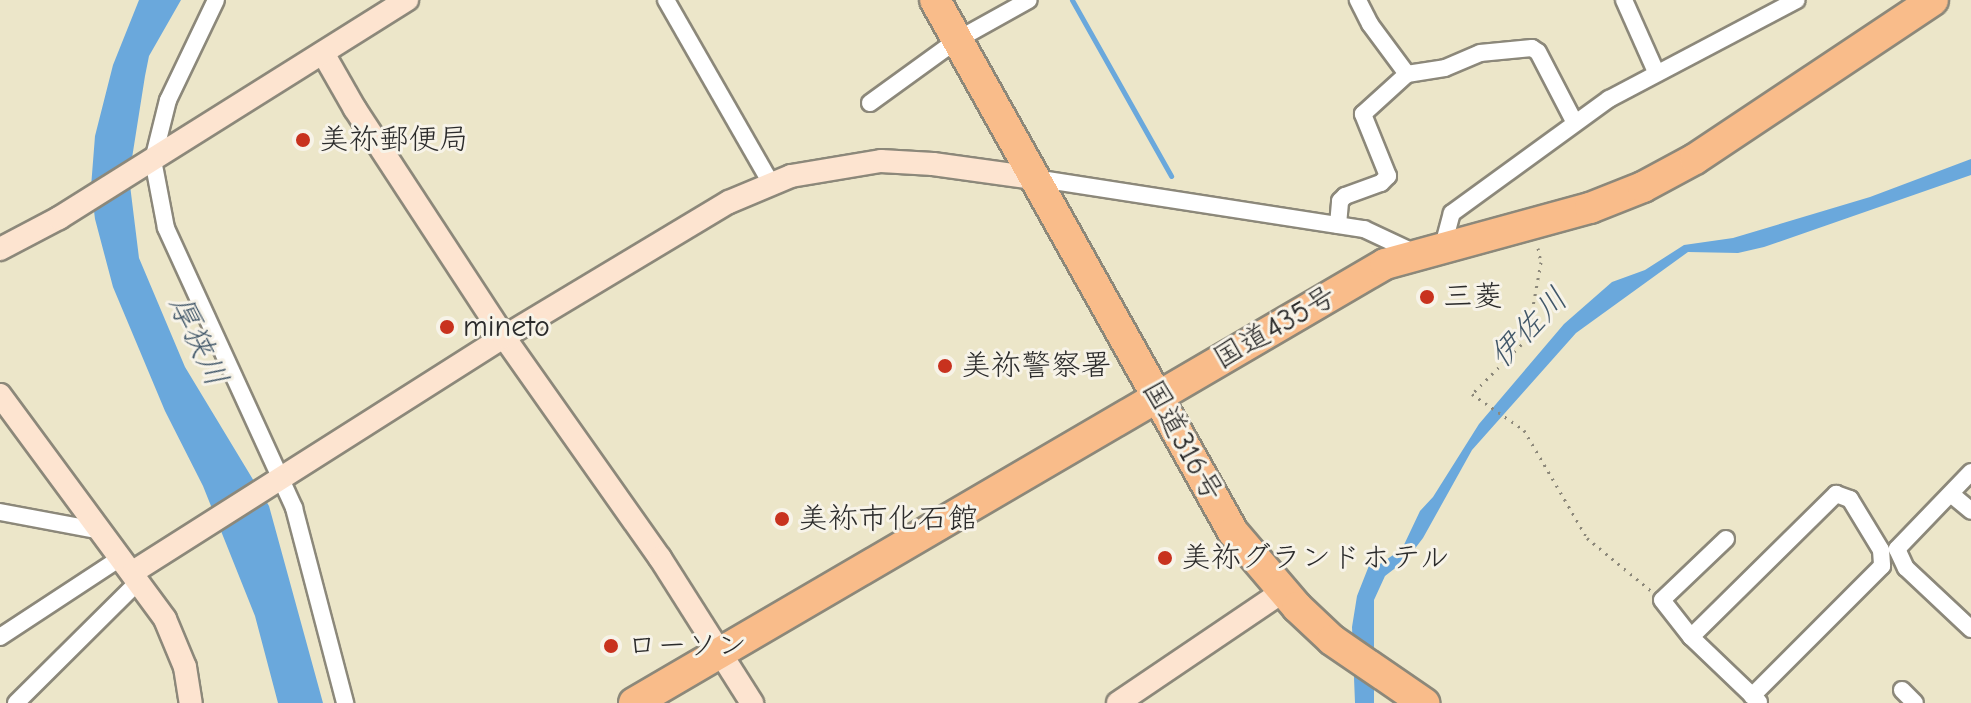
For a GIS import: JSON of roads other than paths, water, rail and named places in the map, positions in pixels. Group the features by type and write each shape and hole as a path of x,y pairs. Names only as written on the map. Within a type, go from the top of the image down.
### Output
{"highway":[{"name":"国道316号","path":"935,0 1233,532 1282,592 1332,640 1417,699"},
{"name":"国道435号","path":"634,703 1371,272 1430,250 1531,224 1643,187 1695,159 1933,0"}],"street":[{"path":"216,0 168,100 153,160 166,228 275,482 294,508 345,703"},
{"path":"0,249 59,218 407,0"},
{"path":"666,0 771,183"},
{"path":"870,103 957,40 1029,0"},
{"path":"1358,0 1370,24 1407,74"},
{"path":"1624,0 1656,72"},
{"path":"0,637 132,570 690,223 771,183 817,169 881,161 933,164 1364,229 1430,250 1452,213 1575,123 1656,72 1797,0"},
{"path":"1338,225 1340,201 1345,196 1381,183 1388,176 1363,114 1407,74 1445,68 1480,53 1532,48 1538,52 1575,123"},
{"path":"323,53 355,109 504,337 660,558 752,703"},
{"path":"0,395 132,570 175,640 185,667 191,703"},
{"path":"1971,472 1897,549 1906,568 1971,629"},
{"path":"1691,637 1836,494 1850,499 1881,550 1882,566 1756,699 1691,637 1662,600 1726,539"},
{"path":"1951,494 1971,511"},
{"path":"0,512 102,531"},
{"path":"16,703 132,570"},
{"path":"1118,703 1282,592"},
{"path":"1902,690 1915,703"}],"water":[{"path":"139,0 181,0 149,56 145,76 129,177 139,258 185,367 269,506 323,703 278,703 255,616 203,486 165,411 113,287 95,219 91,187 95,136 113,65"},
{"path":"1971,159 1971,175 1764,247 1738,253 1688,252 1576,333 1472,450 1423,538 1407,559 1385,576 1374,600 1374,703 1355,703 1352,627 1357,596 1372,558 1374,568 1402,549 1420,511 1433,497 1479,424 1564,324 1612,282 1645,270 1684,245 1733,238 1870,197"}],"waterway":[{"path":"1072,0 1171,176"}],"place":[{"name":"美祢郵便局","path":"303,140"},
{"name":"三菱","path":"1427,297"},
{"name":"mineto","path":"447,327"},
{"name":"美祢警察署","path":"945,366"},
{"name":"美袮市化石館","path":"782,519"},
{"name":"美祢グランドホテル","path":"1165,558"},
{"name":"ローソン","path":"611,646"}],"water label":[{"name":"伊佐川","path":"1529,328"},
{"name":"厚狭川","path":"198,341"}]}
